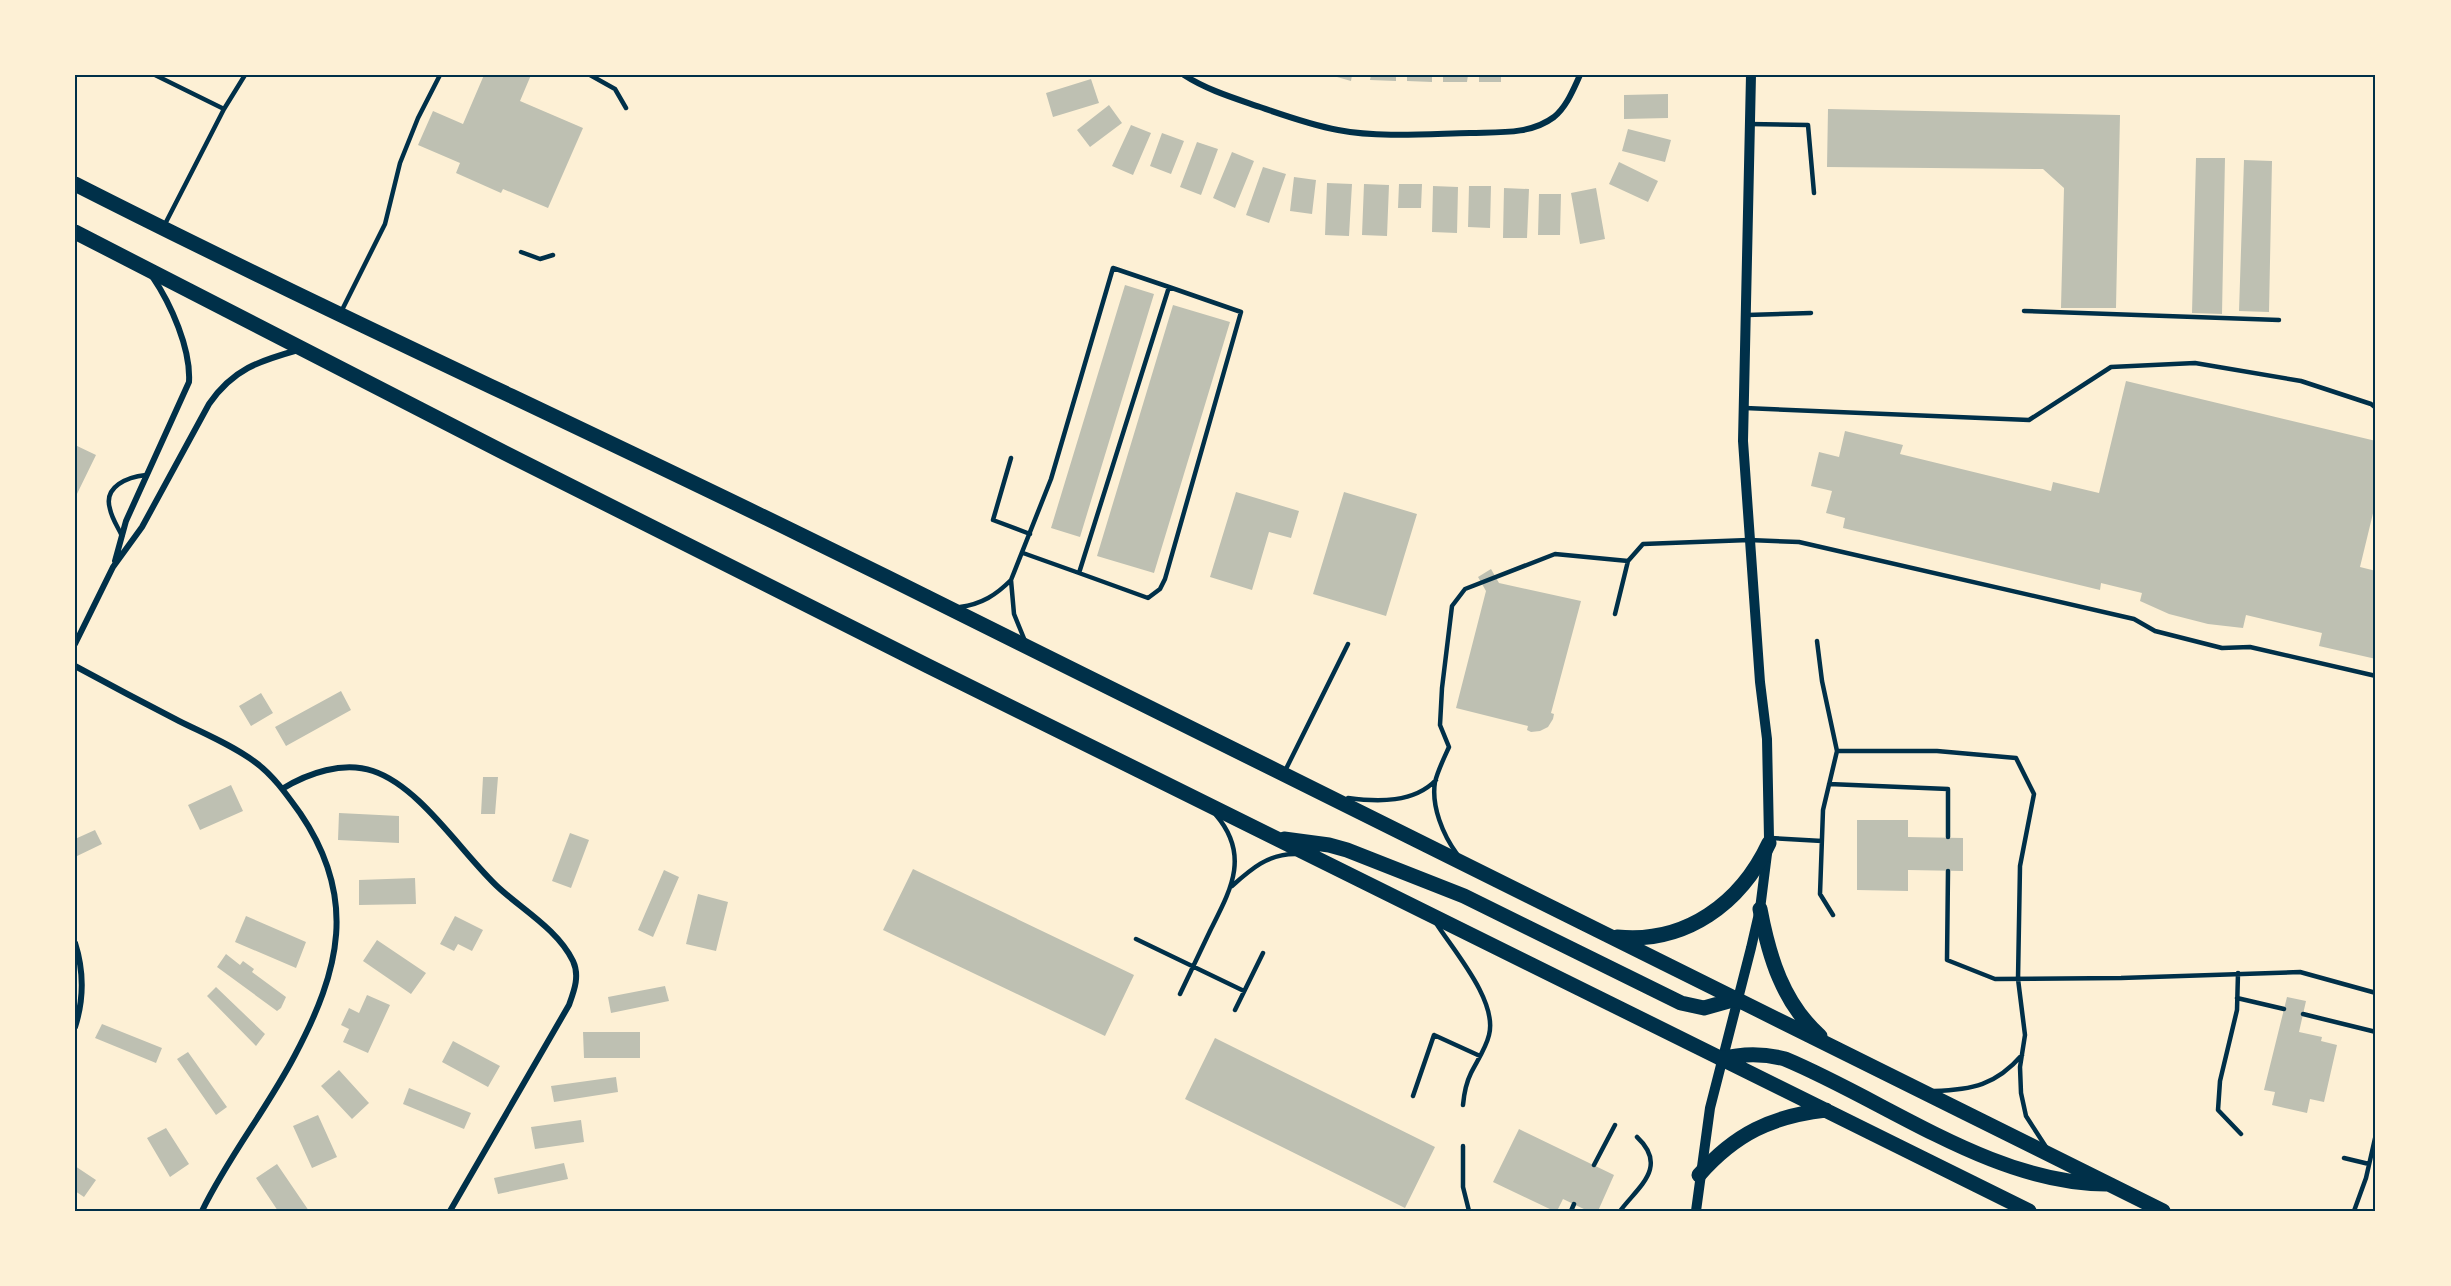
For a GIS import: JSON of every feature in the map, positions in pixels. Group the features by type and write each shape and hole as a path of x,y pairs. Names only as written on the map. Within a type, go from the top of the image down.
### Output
{"main road":[{"path":"75,184 339,315 728,499 951,608 2163,1211"},
{"path":"75,232 516,459 1432,917 2029,1211"},
{"path":"1275,838 1329,845 1464,896 1681,1003 1704,1008 1736,999"},
{"path":"1610,936 1628,938 1658,936 1689,927 1737,891 1761,860 1769,840"},
{"path":"1760,909 1772,958 1790,1000 1803,1020 1834,1048"},
{"path":"1721,1059 1744,1054 1759,1054 1785,1059 1982,1155 2064,1182 2109,1184"},
{"path":"1699,1175 1728,1146 1760,1126 1791,1116 1826,1110"}],"street":[{"path":"1184,75 1198,84 1235,99 1309,123 1361,133 1421,134 1519,131 1535,126 1554,117 1570,99 1580,75"},
{"path":"1696,1211 1699,1175 1721,1059 1760,909 1769,840 1767,739 1760,682 1744,475 1744,315 1751,75"},
{"path":"75,644 113,567 126,521 186,392 190,372 185,348 167,301 148,269"},
{"path":"113,567 142,527 220,388 229,378 254,364 304,349"},
{"path":"75,666 247,757 266,772 282,789 316,838 331,873 337,911 335,948 316,1008 294,1057 202,1211"},
{"path":"282,789 312,774 343,768 358,768 385,776 411,794 499,888 553,935 566,949 574,964 576,979 568,1005 450,1211"},
{"path":"75,943 81,967 82,994 75,1027"}],"lane":[{"path":"156,75 224,109"},
{"path":"162,229 224,109 245,75"},
{"path":"339,315 385,224 400,163 414,127 440,75"},
{"path":"590,75 615,89 626,108"},
{"path":"1749,124 1808,125 1814,193"},
{"path":"520,252 540,259 553,255"},
{"path":"951,608 978,604 991,598 1011,580 1051,479 1113,268 1241,312 1165,579 1160,589 1148,598 1023,553"},
{"path":"1079,573 1169,287"},
{"path":"2024,311 2279,321"},
{"path":"1744,315 1811,313"},
{"path":"1743,408 2029,420 2111,367 2195,363 2301,381 2371,404 2376,408"},
{"path":"1011,458 993,520 1030,534"},
{"path":"122,537 110,512 109,497 122,481 146,475"},
{"path":"1615,614 1628,561 1643,544 1749,540 1799,542 2134,619 2155,631 2222,648 2250,646 2376,676"},
{"path":"1462,861 1452,847 1438,815 1435,800 1436,780 1449,747 1440,725 1452,606 1465,589 1555,554 1628,561"},
{"path":"1011,580 1014,614 1028,646"},
{"path":"1817,641 1822,681 1837,751 1823,810 1820,894 1833,915"},
{"path":"1284,773 1348,644"},
{"path":"1837,751 1937,751 2016,758 2034,794 2020,866 2018,979 2025,1035 2020,1080 2026,1116 2052,1156"},
{"path":"1329,796 1370,800 1402,798 1416,794 1436,780"},
{"path":"1829,784 1948,789 1948,837"},
{"path":"1180,994 1232,886 1235,866 1230,837 1223,823 1206,804"},
{"path":"1769,840 1822,842"},
{"path":"1232,886 1264,861 1278,855 1309,855"},
{"path":"1948,871 1947,960 1995,979 2121,978 2300,972 2376,993"},
{"path":"1432,917 1468,969 1485,1005 1490,1023 1490,1035 1469,1075 1463,1105"},
{"path":"1136,939 1244,991"},
{"path":"1235,1010 1263,952"},
{"path":"2238,973 2237,1010 2220,1081 2218,1110 2241,1134"},
{"path":"2237,999 2284,1010"},
{"path":"2303,1014 2376,1032"},
{"path":"1413,1096 1434,1035 1480,1056"},
{"path":"1922,1092 1960,1090 1984,1085 2005,1072 2022,1055"},
{"path":"1594,1165 1615,1125"},
{"path":"2354,1211 2376,1134"},
{"path":"1620,1211 1641,1187 1650,1169 1648,1150 1637,1137"},
{"path":"1463,1146 1463,1187 1469,1211"},
{"path":"2344,1158 2369,1164"},
{"path":"1571,1211 1574,1204"}],"building":[{"path":"484,75 531,75 520,101 583,128 548,208 503,189 501,193 456,173 460,163 418,145 433,111 463,124"},
{"path":"1330,75 1352,75 1351,81"},
{"path":"1371,75 1396,75 1396,81 1370,80"},
{"path":"1407,75 1432,75 1432,82 1407,81"},
{"path":"1443,75 1468,75 1467,82 1443,82"},
{"path":"1479,75 1501,75 1501,82 1479,82"},
{"path":"1091,79 1099,103 1053,117 1046,93"},
{"path":"1668,94 1668,118 1624,119 1624,95"},
{"path":"1109,105 1122,123 1090,147 1077,130"},
{"path":"1828,109 2120,115 2116,308 2061,308 2064,188 2043,169 1827,167"},
{"path":"1131,125 1151,133 1133,175 1112,166"},
{"path":"1628,129 1671,140 1665,162 1622,151"},
{"path":"1162,133 1184,141 1171,174 1150,166"},
{"path":"1197,142 1218,149 1201,195 1180,187"},
{"path":"1232,152 1254,161 1235,208 1213,198"},
{"path":"2196,158 2225,158 2222,314 2192,313"},
{"path":"2244,160 2272,161 2269,312 2239,311"},
{"path":"1619,162 1658,181 1648,202 1609,184"},
{"path":"1263,167 1286,174 1269,223 1246,215"},
{"path":"1294,177 1316,180 1312,214 1290,211"},
{"path":"1327,183 1352,184 1349,236 1325,235"},
{"path":"1364,184 1389,185 1387,236 1362,235"},
{"path":"1399,184 1422,184 1421,208 1398,208"},
{"path":"1433,186 1458,187 1457,233 1432,232"},
{"path":"1469,186 1491,186 1490,228 1468,227"},
{"path":"1504,188 1529,189 1527,238 1503,238"},
{"path":"1596,188 1605,239 1580,244 1571,193"},
{"path":"1539,194 1561,194 1560,235 1538,235"},
{"path":"1125,285 1154,294 1080,537 1051,528"},
{"path":"1173,305 1230,322 1154,573 1097,556"},
{"path":"2126,381 2376,441 2376,501 2360,567 2376,571 2376,659 2319,646 2322,633 2246,615 2243,628 2208,624 2169,614 2140,601 2142,593 2101,583 2100,590 1843,528 1845,518 1826,513 1832,491 1811,486 1819,452 1839,457 1845,431 1903,445 1900,454 2051,491 2053,482 2099,493"},
{"path":"75,445 96,455 75,498"},
{"path":"1236,492 1299,511 1291,538 1269,532 1252,590 1210,577"},
{"path":"1344,492 1417,514 1386,616 1313,594"},
{"path":"1491,569 1499,583 1581,601 1551,713 1554,714 1553,719 1548,727 1540,731 1531,732 1527,730 1528,726 1456,708 1486,591 1478,577"},
{"path":"341,691 351,710 286,746 275,727"},
{"path":"261,693 273,713 251,726 239,706"},
{"path":"483,777 498,777 495,814 481,814"},
{"path":"231,785 243,811 200,830 188,805"},
{"path":"339,813 399,816 399,843 338,840"},
{"path":"1857,820 1908,820 1908,837 1963,838 1963,871 1908,870 1908,891 1857,890"},
{"path":"95,830 102,844 75,857 75,839"},
{"path":"570,833 589,840 571,888 552,881"},
{"path":"913,869 1134,975 1105,1036 883,930"},
{"path":"664,870 679,877 653,937 638,930"},
{"path":"415,878 416,904 359,905 359,880"},
{"path":"698,894 728,902 716,951 686,944"},
{"path":"246,916 306,942 296,968 235,942"},
{"path":"455,916 483,930 472,951 458,944 454,951 440,944"},
{"path":"377,940 426,973 411,994 363,961"},
{"path":"226,954 240,965 243,961 254,969 252,972 286,997 281,1008 277,1011 217,967"},
{"path":"665,986 669,1001 611,1013 608,997"},
{"path":"216,987 265,1034 256,1046 207,996"},
{"path":"367,995 390,1005 368,1053 343,1042 349,1029 341,1025 349,1008 359,1013"},
{"path":"2287,997 2306,1001 2299,1032 2322,1037 2321,1041 2337,1045 2324,1102 2310,1099 2307,1113 2272,1105 2275,1092 2264,1090"},
{"path":"102,1024 162,1048 156,1063 95,1038"},
{"path":"583,1032 640,1032 640,1058 584,1058"},
{"path":"1215,1038 1435,1147 1405,1208 1185,1099"},
{"path":"453,1041 500,1066 488,1087 442,1062"},
{"path":"188,1052 227,1107 216,1115 177,1059"},
{"path":"339,1070 369,1103 352,1119 321,1086"},
{"path":"616,1077 618,1092 554,1102 551,1086"},
{"path":"409,1088 471,1113 464,1129 403,1104"},
{"path":"318,1115 337,1157 312,1168 293,1126"},
{"path":"581,1120 584,1142 535,1149 531,1127"},
{"path":"166,1128 189,1164 170,1177 147,1138"},
{"path":"1519,1129 1614,1175 1598,1211 1588,1211 1563,1199 1557,1211 1554,1211 1493,1182"},
{"path":"564,1163 568,1179 498,1194 494,1178"},
{"path":"277,1164 309,1211 278,1211 256,1178"},
{"path":"75,1166 96,1180 84,1197 75,1191"}]}
